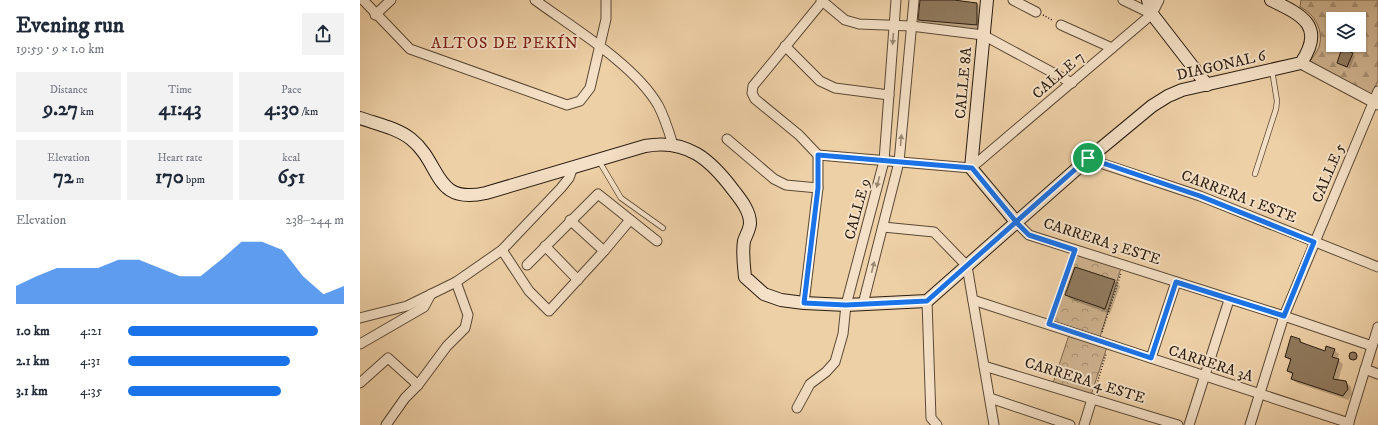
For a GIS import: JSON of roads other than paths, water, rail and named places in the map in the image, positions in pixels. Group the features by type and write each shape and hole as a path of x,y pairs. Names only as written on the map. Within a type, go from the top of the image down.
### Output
{"main road":[{"name":"CALLE 8A","path":"972,168 987,0"},
{"path":"1148,0 1152,14 1207,85"},
{"path":"1271,0 1298,13 1304,18 1311,35 1312,43 1301,63"},
{"name":"DIAGONAL 6","path":"927,301 1017,223 1088,158 1168,96 1182,90 1301,63"},
{"path":"360,118 396,130 410,138 422,149 441,183 456,193 466,196 480,195 598,159 660,143 701,155 716,168 747,209 750,223 744,242 745,277 764,294 780,300 846,305 927,301"},
{"name":"CARRERA 3 ESTE","path":"972,168 1017,223"}],"street":[{"path":"363,0 375,15 410,49 567,105 580,101 590,88 606,19 606,0"},
{"path":"375,15 391,0"},
{"path":"535,0 599,46 630,71 648,89 664,118 673,146"},
{"name":"CALLE 9","path":"797,408 810,384 826,372 835,362 843,334 846,305 884,161 896,0"},
{"name":"CALLE 9","path":"863,304 899,162 914,0"},
{"path":"1013,0 1036,12"},
{"path":"1124,0 1152,14"},
{"name":"CALLE 7","path":"972,168 1152,14 1158,0"},
{"path":"972,168 818,155 799,135 755,99 752,93 753,86 822,1 845,20 859,24 894,24 983,35 1072,83"},
{"path":"1061,25 1112,48"},
{"path":"785,46 820,81 834,88 889,95"},
{"path":"1301,63 1376,103"},
{"name":"CALLE 5","path":"1250,425 1284,316 1314,242 1376,103 1378,91"},
{"path":"727,139 774,179 786,184 818,188"},
{"path":"804,303 818,188 818,155"},
{"name":"CARRERA 1 ESTE","path":"1088,158 1200,196 1378,267"},
{"path":"360,318 407,306 456,282 502,250 561,188 569,178 573,167"},
{"path":"526,265 598,194 657,241"},
{"path":"570,220 604,251"},
{"path":"502,250 528,291 549,311 630,220"},
{"name":"CARRERA 3 ESTE","path":"1017,223 1029,235 1229,300 1284,316 1372,346"},
{"path":"883,227 934,232 967,266 994,425"},
{"path":"545,246 578,280"},
{"path":"386,425 405,398 418,385 468,321 468,315 456,282"},
{"path":"1151,358 1176,282"},
{"path":"360,344 424,307 431,294"},
{"name":"CARRERA 3A","path":"973,300 1259,393 1348,424"},
{"path":"1189,425 1229,300"},
{"path":"927,301 930,418 936,425"},
{"path":"1348,424 1378,326"},
{"path":"360,383 388,358 418,385"},
{"name":"CARRERA 4 ESTE","path":"984,366 1092,399 1146,420 1178,425"},
{"path":"1365,369 1378,374"},
{"path":"990,398 1070,425"},
{"path":"1084,425 1092,399"}],"lane":[{"path":"1256,174 1276,109 1277,101 1272,70"},
{"path":"598,159 621,198 663,228"}],"district":[{"name":"ALTOS DE PEKÍN","path":"505,42"}]}
